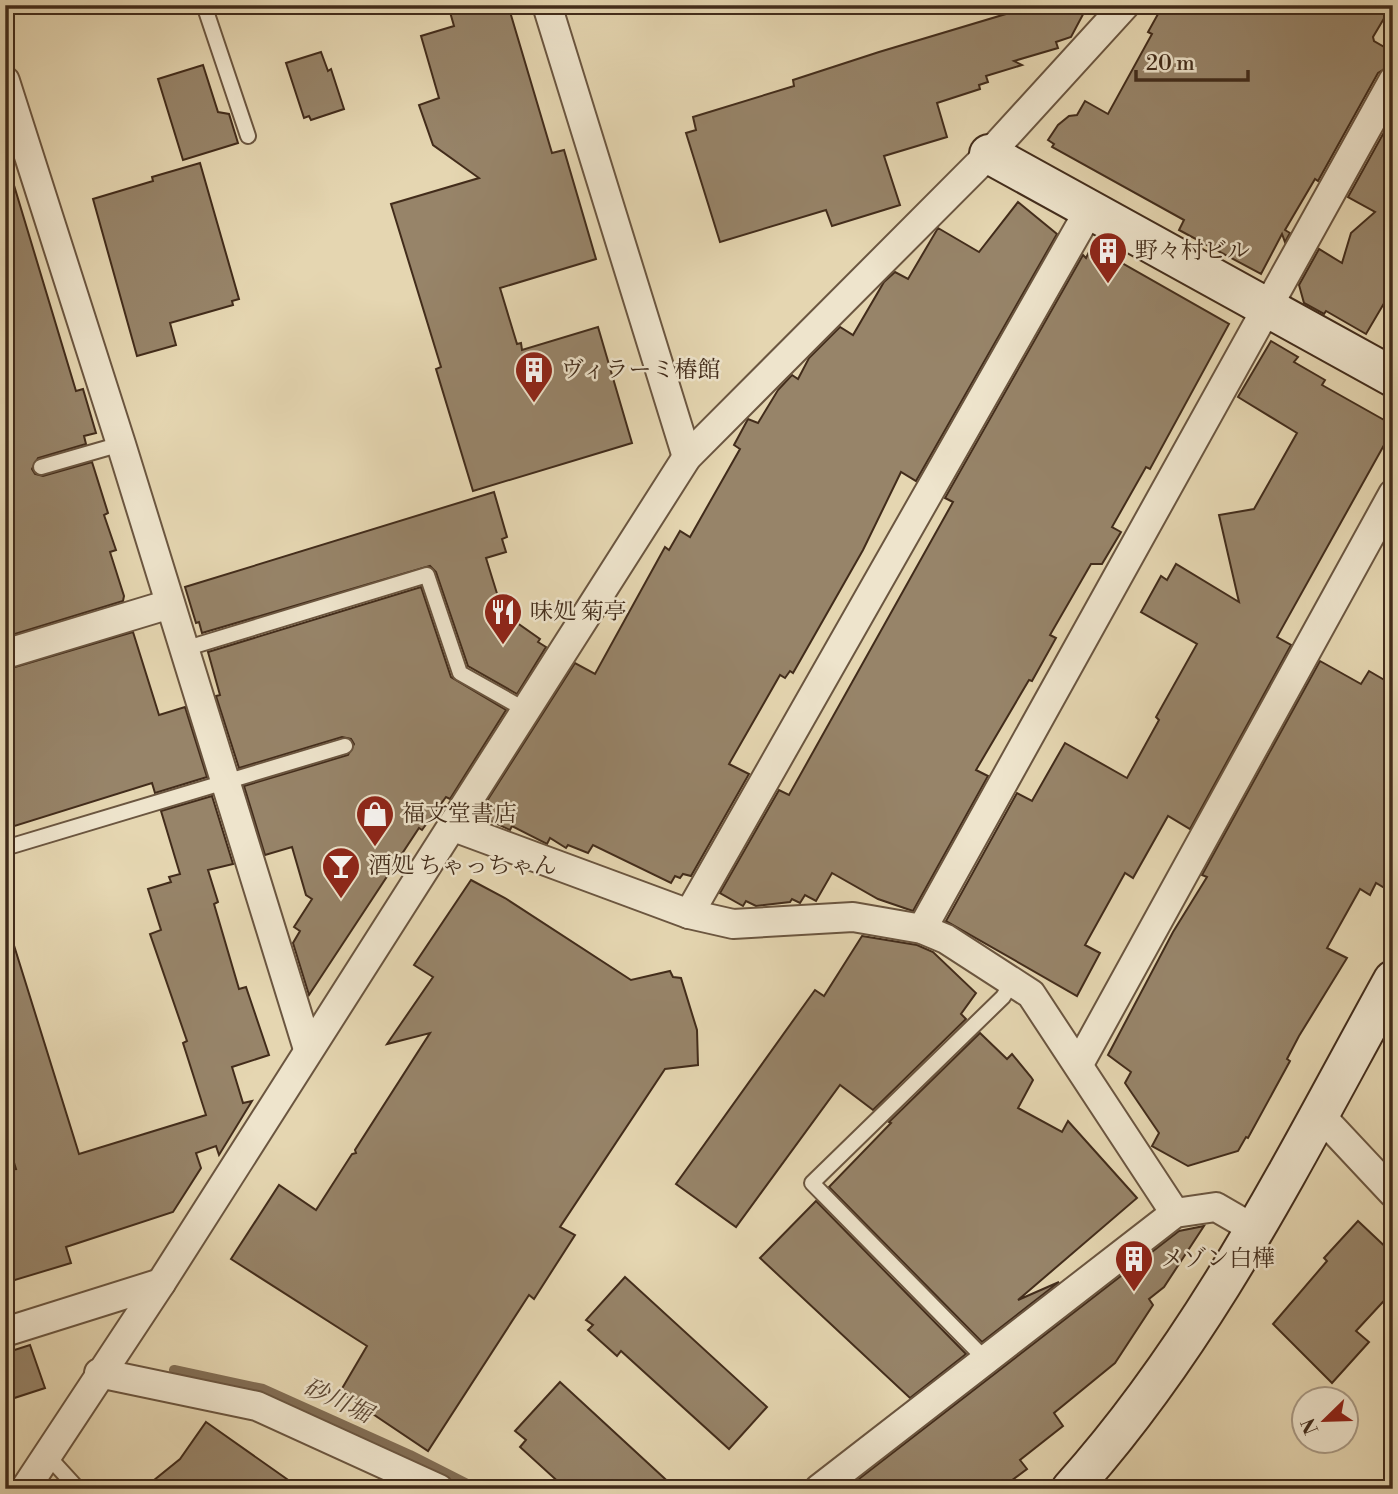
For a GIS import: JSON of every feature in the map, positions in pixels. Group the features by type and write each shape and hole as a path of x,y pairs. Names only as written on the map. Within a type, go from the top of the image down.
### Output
{"street":[{"path":"547,5 687,457"},
{"path":"25,1489 99,1373 161,1283 307,1049 454,827 524,709 687,457 989,154 1118,9"},
{"path":"5,81 121,444 307,1049"},
{"path":"922,929 1393,81"},
{"path":"989,154 1393,377"},
{"path":"689,914 1090,209"},
{"path":"1079,1064 1393,494"},
{"path":"5,654 170,604"},
{"path":"454,827 689,914 733,924 853,917 922,929 946,939 1031,994 1175,1213"},
{"path":"1071,1489 1154,1388 1196,1327 1393,980"},
{"path":"1319,1114 1393,1193"},
{"path":"819,1489 1175,1213 1216,1207 1254,1229"},
{"path":"5,1332 161,1283"},
{"path":"99,1373 257,1406 439,1489"}],"lane":[{"path":"204,5 248,136"},
{"path":"41,467 121,444"},
{"path":"184,649 427,575 460,673 524,709"},
{"path":"5,848 345,746"},
{"path":"986,1360 812,1184 1003,998 1013,981"},
{"path":"46,1454 78,1489"}],"building":[{"path":"448,5 508,5 552,153 564,150 596,259 500,288 517,344 521,343 522,350 598,327 632,443 473,491 436,369 441,367 391,204 479,178 433,145 419,105 439,98 421,36 454,26"},
{"path":"1036,5 1088,5 1071,37 1056,42 1058,48 1014,61 1022,65 986,76 988,82 979,85 980,89 937,103 947,137 884,156 900,205 832,226 826,210 720,242 686,133 696,130 693,117 794,86 793,80"},
{"path":"1163,5 1392,5 1373,37 1374,41 1393,52 1393,64 1378,73 1318,181 1315,179 1285,230 1290,233 1285,242 1282,234 1261,274 1179,230 1184,220 1052,147 1054,144 1048,140 1058,125 1069,116 1077,115 1085,101 1108,114 1152,34 1148,32"},
{"path":"321,52 328,71 331,69 344,109 311,120 309,116 304,118 286,63"},
{"path":"203,65 218,112 229,114 238,143 183,160 158,79"},
{"path":"1393,116 1393,288 1366,334 1326,311 1324,314 1304,303 1299,285 1319,249 1342,263 1351,233 1375,212 1348,197"},
{"path":"200,163 239,299 232,301 233,305 170,323 176,345 137,356 93,199"},
{"path":"13,182 76,391 83,389 96,433 84,436 86,444 38,458 32,469 35,474 43,476 92,462 108,513 104,515 116,550 110,552 124,596 123,601 5,637 5,183"},
{"path":"1018,202 1057,234 916,481 901,472 863,550 793,673 790,671 785,678 780,675 729,764 749,774 691,876 675,876 671,883 593,845 588,853 568,845 566,848 550,838 547,844 512,826 510,830 478,815 575,663 595,674 665,547 669,550 680,531 690,537 740,449 734,445 748,419 758,423 778,390 792,375 798,379 809,358 840,327 853,335 884,282 895,272 908,279 938,228 979,252"},
{"path":"1092,246 1229,324 1150,469 1146,467 1112,527 1121,532 1102,564 1091,564 1050,635 1056,638 976,770 988,776 913,911 878,899 832,873 816,901 805,895 800,903 792,899 790,902 756,906 746,901 743,906 720,893 779,790 789,795 953,502 945,498 1083,255 1086,258"},
{"path":"1271,341 1298,357 1294,362 1325,380 1322,385 1393,425 1393,429 1277,637 1291,645 1190,829 1168,816 1133,878 1125,873 1085,945 1100,953 1077,996 946,921 1017,793 1032,801 1065,743 1127,778 1159,720 1156,717 1197,644 1141,612 1161,576 1167,580 1176,564 1239,602 1219,515 1254,509 1297,433 1238,397"},
{"path":"494,492 507,537 502,539 506,552 486,558 503,613 540,639 538,642 546,647 517,694 468,666 436,572 430,566 202,633 199,622 196,623 185,587"},
{"path":"421,587 451,677 506,710 450,799 446,797 422,830 419,828 309,995 293,943 300,931 294,927 312,899 306,895 292,847 265,855 244,786 348,755 354,744 351,739 342,737 239,768 216,696 220,695 208,652"},
{"path":"133,632 159,715 185,707 207,777 155,793 152,783 5,829 5,670"},
{"path":"1320,661 1361,684 1369,671 1393,685 1393,893 1376,883 1370,895 1360,889 1327,948 1347,958 1299,1036 1287,1059 1290,1061 1248,1138 1246,1137 1238,1151 1188,1166 1152,1146 1159,1133 1125,1083 1131,1072 1108,1055 1173,932 1207,877 1202,875"},
{"path":"212,796 233,864 208,870 218,902 214,904 239,989 246,987 269,1055 232,1067 243,1103 252,1101 219,1155 216,1146 196,1153 201,1168 173,1212 66,1247 71,1263 5,1283 5,1170 16,1169 5,1133 5,940 12,939 79,1154 206,1115 183,1043 187,1041 150,934 161,930 148,889 171,882 169,877 180,874 161,811"},
{"path":"471,880 505,898 631,980 670,971 673,977 681,978 697,1030 698,1065 665,1069 560,1227 575,1235 534,1299 529,1295 428,1451 340,1392 367,1346 231,1259 279,1185 316,1210 352,1154 356,1153 355,1150 430,1033 387,1044 433,977 414,965"},
{"path":"862,936 917,945 933,952 976,993 961,1014 966,1019 873,1110 840,1085 736,1227 676,1184 815,990 824,996"},
{"path":"980,1033 1007,1059 1012,1054 1033,1080 1018,1108 1062,1132 1068,1121 1137,1198 1018,1300 1059,1282 982,1342 829,1187 891,1123 889,1122"},
{"path":"816,1201 966,1354 910,1398 760,1258"},
{"path":"1358,1221 1393,1254 1393,1291 1356,1331 1369,1342 1332,1383 1273,1324 1327,1261 1324,1258"},
{"path":"1204,1226 1164,1287 1149,1299 1153,1305 1115,1363 1054,1413 1063,1426 1020,1460 1027,1469 1000,1489 846,1489 1179,1231"},
{"path":"625,1277 767,1407 729,1449 621,1351 617,1356 588,1330 593,1325 586,1320"},
{"path":"30,1345 45,1388 5,1401 5,1353"},
{"path":"560,1382 676,1489 564,1487 520,1447 526,1440 515,1431"},
{"path":"206,1422 301,1489 143,1489 180,1459"}],"waterway":[{"name":"砂川堀","path":"174,1370 263,1389 410,1455 477,1489"}],"place":[{"name":"野々村ビル","path":"1108,285"},
{"name":"ヴィラーミ椿館","path":"534,404"},
{"name":"味処 菊亭","path":"503,646"},
{"name":"福文堂書店","path":"375,848"},
{"name":"酒処 ちゃっちゃん","path":"341,900"},
{"name":"メゾン白樺","path":"1134,1293"}]}
